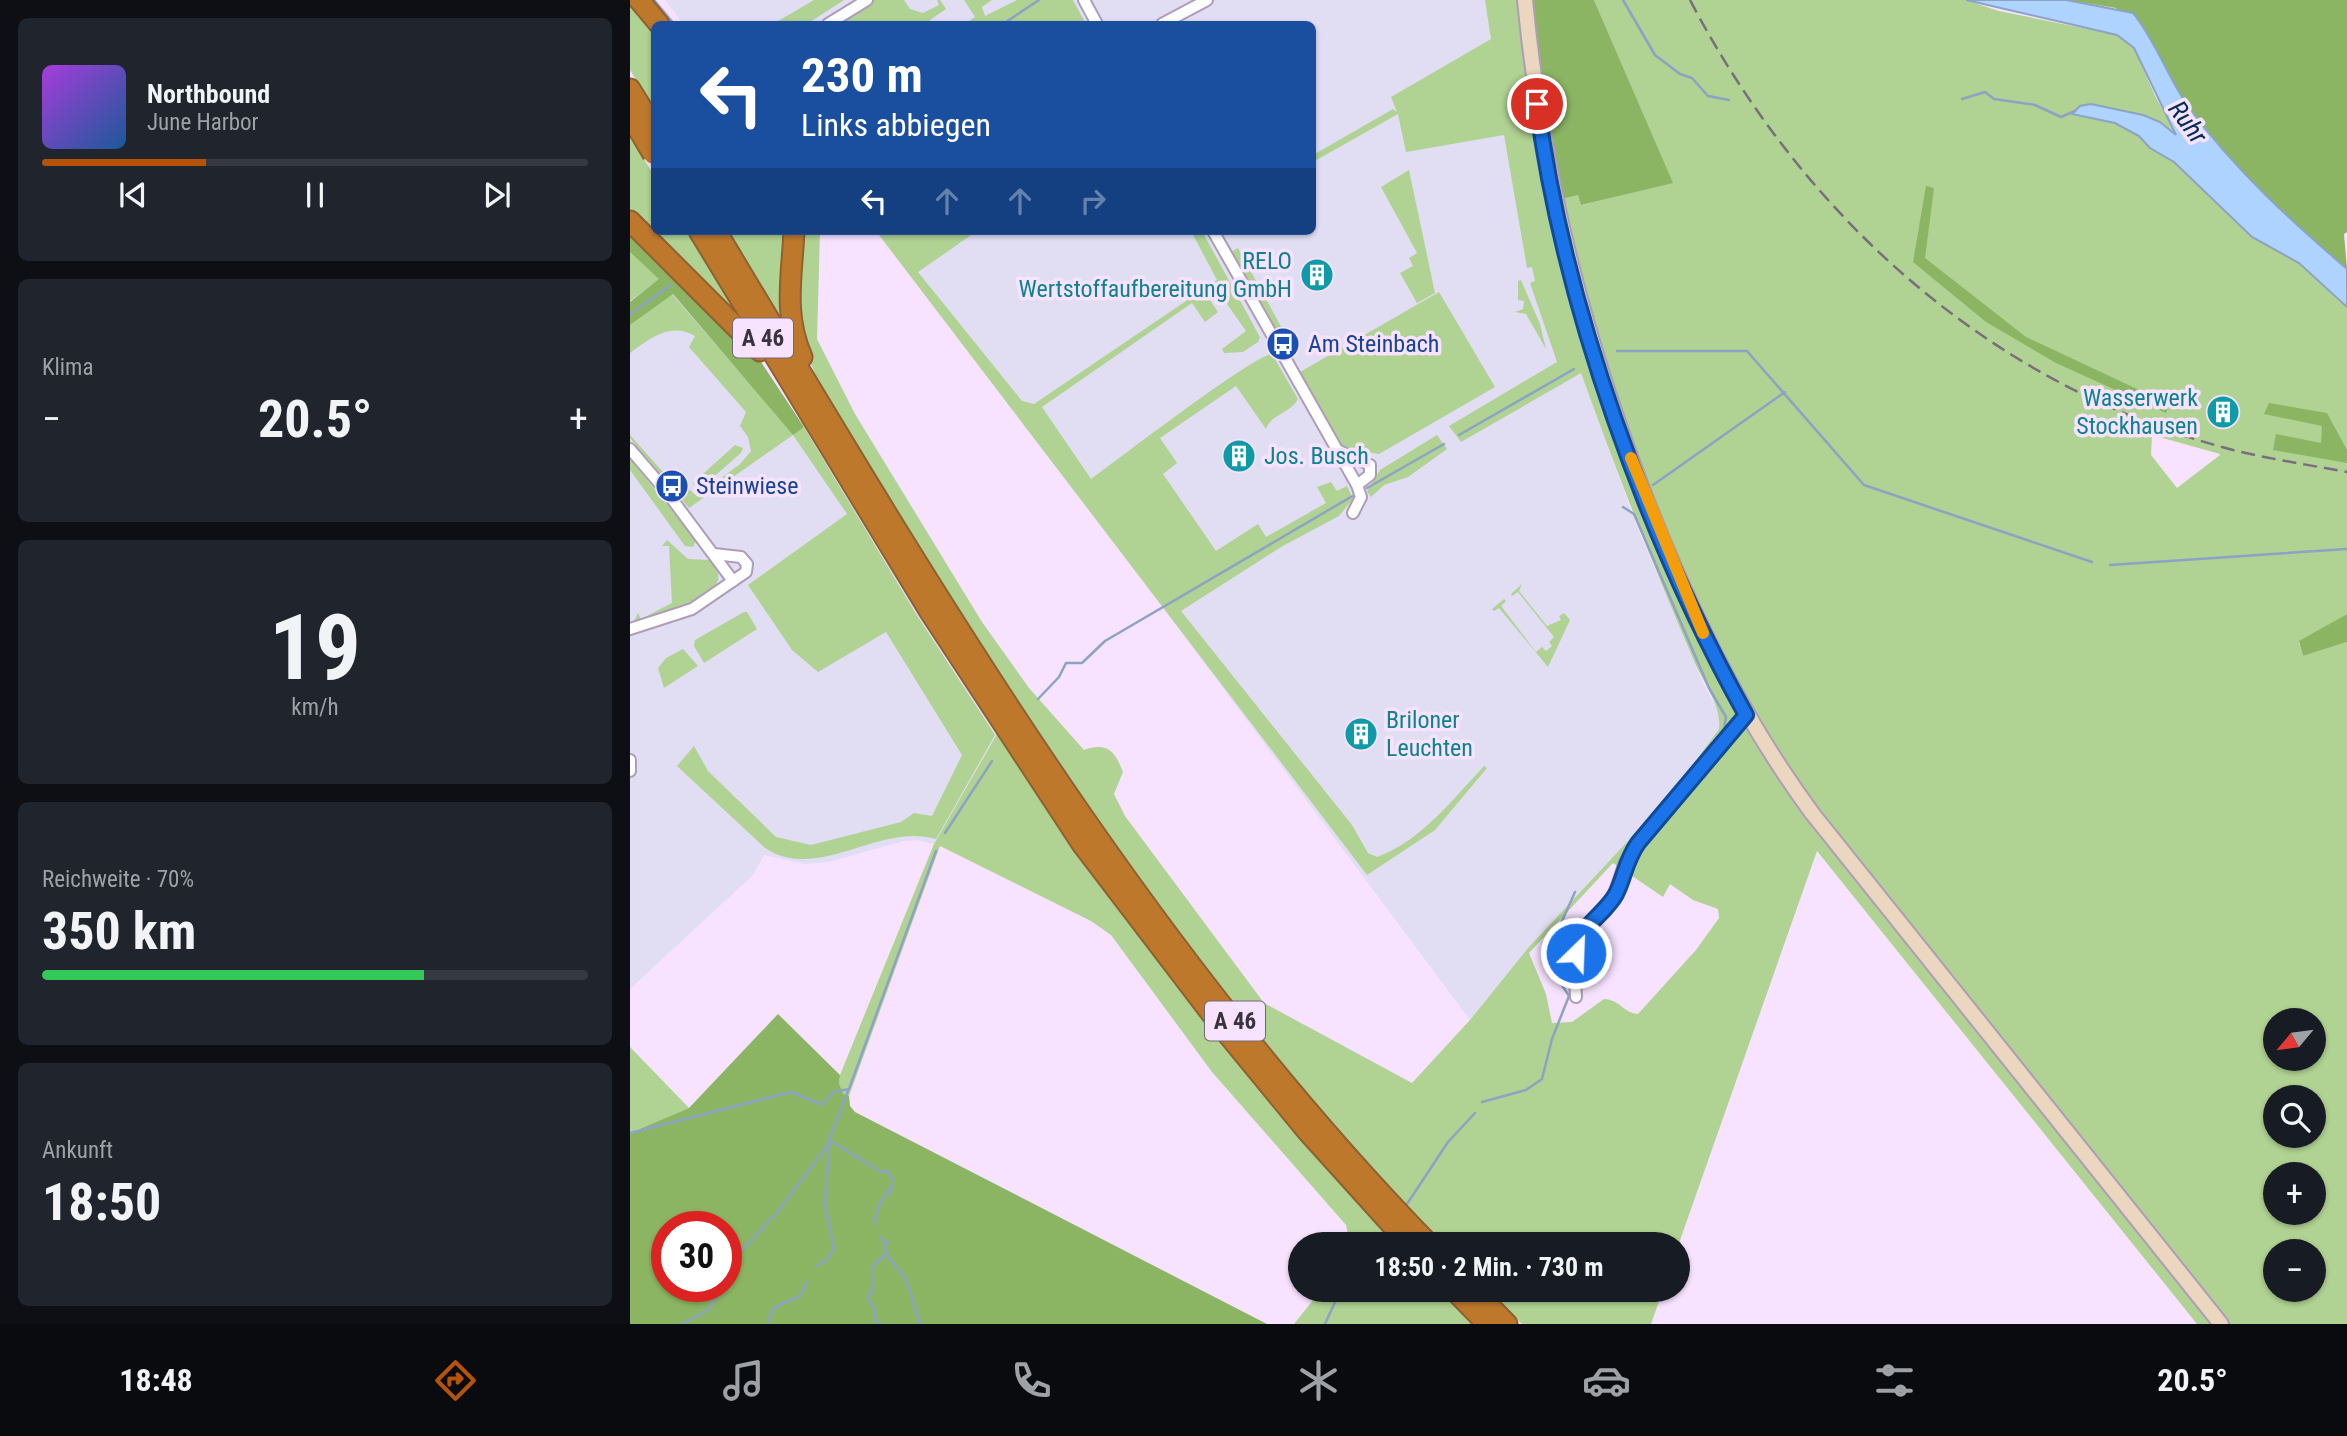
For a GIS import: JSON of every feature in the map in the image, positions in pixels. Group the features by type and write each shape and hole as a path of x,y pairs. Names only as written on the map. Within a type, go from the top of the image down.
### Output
{"highway":[{"path":"639,0 656,21"},
{"path":"630,89 635,114 651,149"},
{"path":"635,114 651,126"},
{"path":"630,221 748,336 834,443"},
{"name":"A 46","path":"702,235 1047,781 1220,1025 1307,1131 1398,1232"},
{"name":"A 46","path":"718,235 834,443"},
{"path":"794,235 788,294 792,328 834,443"},
{"name":"A 46","path":"1047,781 1230,1014 1319,1122 1419,1232"},
{"path":"1466,1302 1487,1324"},
{"path":"1486,1302 1507,1324"}],"main road":[{"path":"1525,0 1542,141 1574,287 1597,365 1670,558 1703,632 1746,715 1812,813 2221,1324"}],"street":[{"path":"833,21 867,0"},
{"path":"1084,0 1095,21"},
{"path":"1168,21 1207,0"},
{"path":"630,144 651,130"},
{"path":"1215,235 1357,485 1360,503 1353,513"},
{"path":"1335,448 1370,465 1370,475 1357,485"},
{"path":"630,449 733,581"},
{"path":"630,629 684,612 746,572 745,560 714,554"},
{"path":"1576,997 1574,962 1582,931 1613,898 1626,862 1638,843 1746,715"},
{"path":"630,760 630,771"}],"shaded area":[{"path":"665,0 874,0 842,21 681,21"},
{"path":"902,0 1507,0 1581,372 1636,524 1702,681 1721,716 1719,729 1669,797 1528,948 1470,1020 1161,605 879,235 1316,235 1316,21 916,21"},
{"path":"630,228 761,362 997,734 934,844 917,840 904,841 828,862 805,864 764,855 753,875 630,989"}],"green space":[{"path":"630,0 651,23 651,104 630,70"},
{"path":"814,0 844,0 812,21 778,21"},
{"path":"874,0 904,0 910,9 923,13 939,5 937,0 940,0 946,9 930,21 841,21"},
{"path":"964,0 992,0 982,7 985,16 1017,0 1073,0 1084,21 969,21 975,17"},
{"path":"1485,0 1520,0 1542,167 1561,249 1663,554 1716,672 1746,722 1792,778 1743,698 1729,665 1713,643 1683,578 1616,403 1559,200 1578,195 1582,205 1672,182 1594,0 1965,0 1999,11 2117,35 2134,48 2155,96 2177,135 2160,122 2143,115 2091,104 2072,114 2115,123 2139,135 2150,148 2174,162 2252,237 2299,263 2347,307 2347,614 2299,642 2303,656 2347,642 2347,1324 2197,1324 1817,851 1683,1232 1432,1232 1311,1100 1185,946 1108,841 1033,729 889,500 820,384 812,366 802,328 799,271 803,235 820,235 817,339 855,414 982,622 1029,688 1084,750 1104,748 1117,759 1123,772 1114,794 1125,816 1264,1003 1412,1083 1470,1020 1528,948 1669,797 1719,729 1719,720 1715,703 1694,661 1621,482 1581,373 1461,442 1449,426 1557,362 1530,283 1535,281 1532,267 1527,268 1504,135 1406,152 1398,114 1316,160 1316,153 1393,109 1397,112 1391,97 1491,39","holes":["2152,435 2220,454 2177,488 2151,455","1613,863 1663,897 1670,884 1693,900 1718,909 1719,918 1696,950 1638,1014 1629,1012 1614,1001 1604,999 1572,1022 1552,1023 1546,994 1529,953"]},
{"path":"1530,0 1594,0 1673,183 1581,205 1578,195 1559,200 1548,152"},
{"path":"2066,0 2347,0 2347,232 2344,234 2347,269 2282,213 2225,155 2116,8"},
{"path":"630,135 651,171 651,235 689,235 744,327 630,215"},
{"path":"1409,170 1435,293 1417,303 1400,273 1413,266 1409,258 1417,253 1381,187"},
{"path":"1926,186 1934,188 1925,258 2026,337 2169,404 2166,413 2056,363 1986,322 1913,262"},
{"path":"630,228 761,362 804,427 793,435 673,294 630,325 630,302 659,279 630,252"},
{"path":"729,235 787,235 785,334"},
{"path":"879,235 971,235 918,272 1022,401 1034,404 1217,280 1193,235 1204,235 1260,337 1258,342 1243,352 1224,353 1222,349 1246,331 1220,294 1210,300 1218,312 1205,322 1192,303 1042,407 1091,479 1240,371 1272,354 1298,399 1295,404 1272,420 1266,429 1236,386 1160,438 1177,463 1163,474 1216,551 1258,524 1266,537 1326,503 1317,487 1331,482 1337,491 1347,486 1353,499 1339,516 1281,547 1181,611 1352,825 1368,853 1377,857 1408,841 1435,818 1484,766 1487,768 1435,830 1367,875"},
{"path":"1238,248 1290,343 1284,347 1231,252"},
{"path":"630,252 660,279 630,301"},
{"path":"1521,280 1540,324 1546,349 1526,314 1515,312 1523,309 1524,301 1518,300 1518,281"},
{"path":"1439,292 1495,387 1379,454 1342,445 1300,372"},
{"path":"672,294 793,434 804,427 916,614 995,735 936,839 914,836 893,838 827,856 806,859 785,857 765,848 677,766 694,746 708,771 776,837 811,845 901,822 914,813 932,816 962,755 886,632 818,672 792,650 748,585 847,514 793,435 689,508 630,438 630,435 680,491 686,487 697,496 740,464 751,451 748,437 740,426 746,412 689,347 695,336 686,332 669,331 653,337 630,353 630,325"},
{"path":"2269,403 2327,413 2347,450 2347,463 2273,450 2276,434 2321,443 2322,426 2264,414"},
{"path":"1437,435 1447,449 1408,477 1384,485 1371,497 1367,491 1380,470"},
{"path":"735,445 743,448 741,453 702,487 695,486 693,483"},
{"path":"630,459 696,540 693,547 685,546 630,470"},
{"path":"667,540 688,559 710,560 718,580 713,588 694,602 668,613 634,622 638,613 641,619 672,603 669,546 662,546"},
{"path":"1522,584 1519,591 1547,626 1561,620 1559,616 1564,613 1570,620 1548,667 1499,608 1494,611 1492,609 1504,599 1506,601 1501,606 1536,652 1542,647 1546,651 1552,646 1549,642 1554,637 1518,592 1512,596 1511,594"},
{"path":"747,612 757,629 704,663 694,646 695,640"},
{"path":"2347,614 2347,642 2303,656 2299,641"},
{"path":"683,649 698,666 664,688 658,668 666,658"},
{"path":"997,734 1089,868 1187,998 1290,1123 1388,1232 1347,1232 1346,1225 1212,1072 1111,935 1091,921 940,846 849,1096 843,1095 839,1083 840,1075 934,844"},
{"path":"778,1014 840,1075 839,1083 843,1094 849,1096 850,1106 855,1112 1267,1324 630,1324 630,1133 689,1108"},
{"path":"630,1047 689,1108 630,1133"},
{"path":"1311,1302 1453,1302 1474,1324 1294,1324"},
{"path":"1500,1302 1659,1302 1651,1324 1522,1324"}],"water":[{"name":"Ruhr","path":"1966,0 2066,0 2133,13 2149,36 2182,97 2225,153 2264,194 2347,269 2347,307 2299,263 2252,237 2174,162 2150,148 2139,136 2115,123 2072,114 2080,106 2091,104 2143,115 2160,122 2176,135 2134,48 2117,35"}],"waterway":[{"path":"654,0 672,21"},
{"path":"1008,21 1039,0"},
{"path":"1623,0 1655,55 1680,74 1692,78 1708,96 1729,100"},
{"path":"1962,99 1985,92 1994,99 2035,105 2061,117 2075,111"},
{"path":"630,314 671,285"},
{"path":"1617,351 1747,351 1864,485 2092,562"},
{"path":"1459,435 1574,369"},
{"path":"1653,485 1785,392"},
{"path":"1367,488 1444,444"},
{"path":"1038,699 1059,677 1066,663 1082,663 1105,641 1356,494"},
{"path":"1623,507 1634,514 1709,688 1726,717 1724,729 1717,740"},
{"path":"2110,565 2347,549"},
{"path":"945,833 992,761"},
{"path":"630,1133 791,1092 822,1105 834,1092 849,1089 936,851"},
{"path":"1482,1102 1526,1090 1542,1079 1552,1039 1569,996 1545,959 1575,892"},
{"path":"848,1091 829,1140 881,1172 887,1171 893,1180 890,1193 889,1190 879,1205 874,1224"},
{"path":"1407,1204 1448,1142 1475,1113"},
{"path":"742,1250 780,1209 829,1143"},
{"path":"816,1266 826,1261 834,1249 825,1205 829,1146"},
{"path":"880,1238 888,1243 884,1246 889,1258 906,1279 920,1324"},
{"path":"880,1324 875,1320 875,1309 868,1300 873,1286 872,1267 887,1253"},
{"path":"768,1324 773,1308 800,1296 807,1282"},
{"path":"682,1324 709,1309 713,1302"},
{"path":"1325,1324 1335,1302"}],"railway":[{"path":"1690,0 1736,79 1789,153 1848,222 1913,283 1985,337 2062,384 2145,422 2233,450 2347,472"}],"slow traffic":[{"path":"1631,458 1662,539 1703,633"}],"place":[{"name":"RELO Wertstoffaufbereitung GmbH","path":"1317,275"},
{"name":"Am Steinbach","path":"1283,344"},
{"name":"Wasserwerk Stockhausen","path":"2223,412"},
{"name":"Jos. Busch","path":"1239,456"},
{"name":"Steinwiese","path":"672,486"},
{"name":"Briloner Leuchten","path":"1361,734"}],"route":[{"path":"1537,104 1558,219 1597,365 1674,568 1703,632 1746,715 1638,843 1626,862 1617,891 1587,924 1579,938 1576,953"}]}
